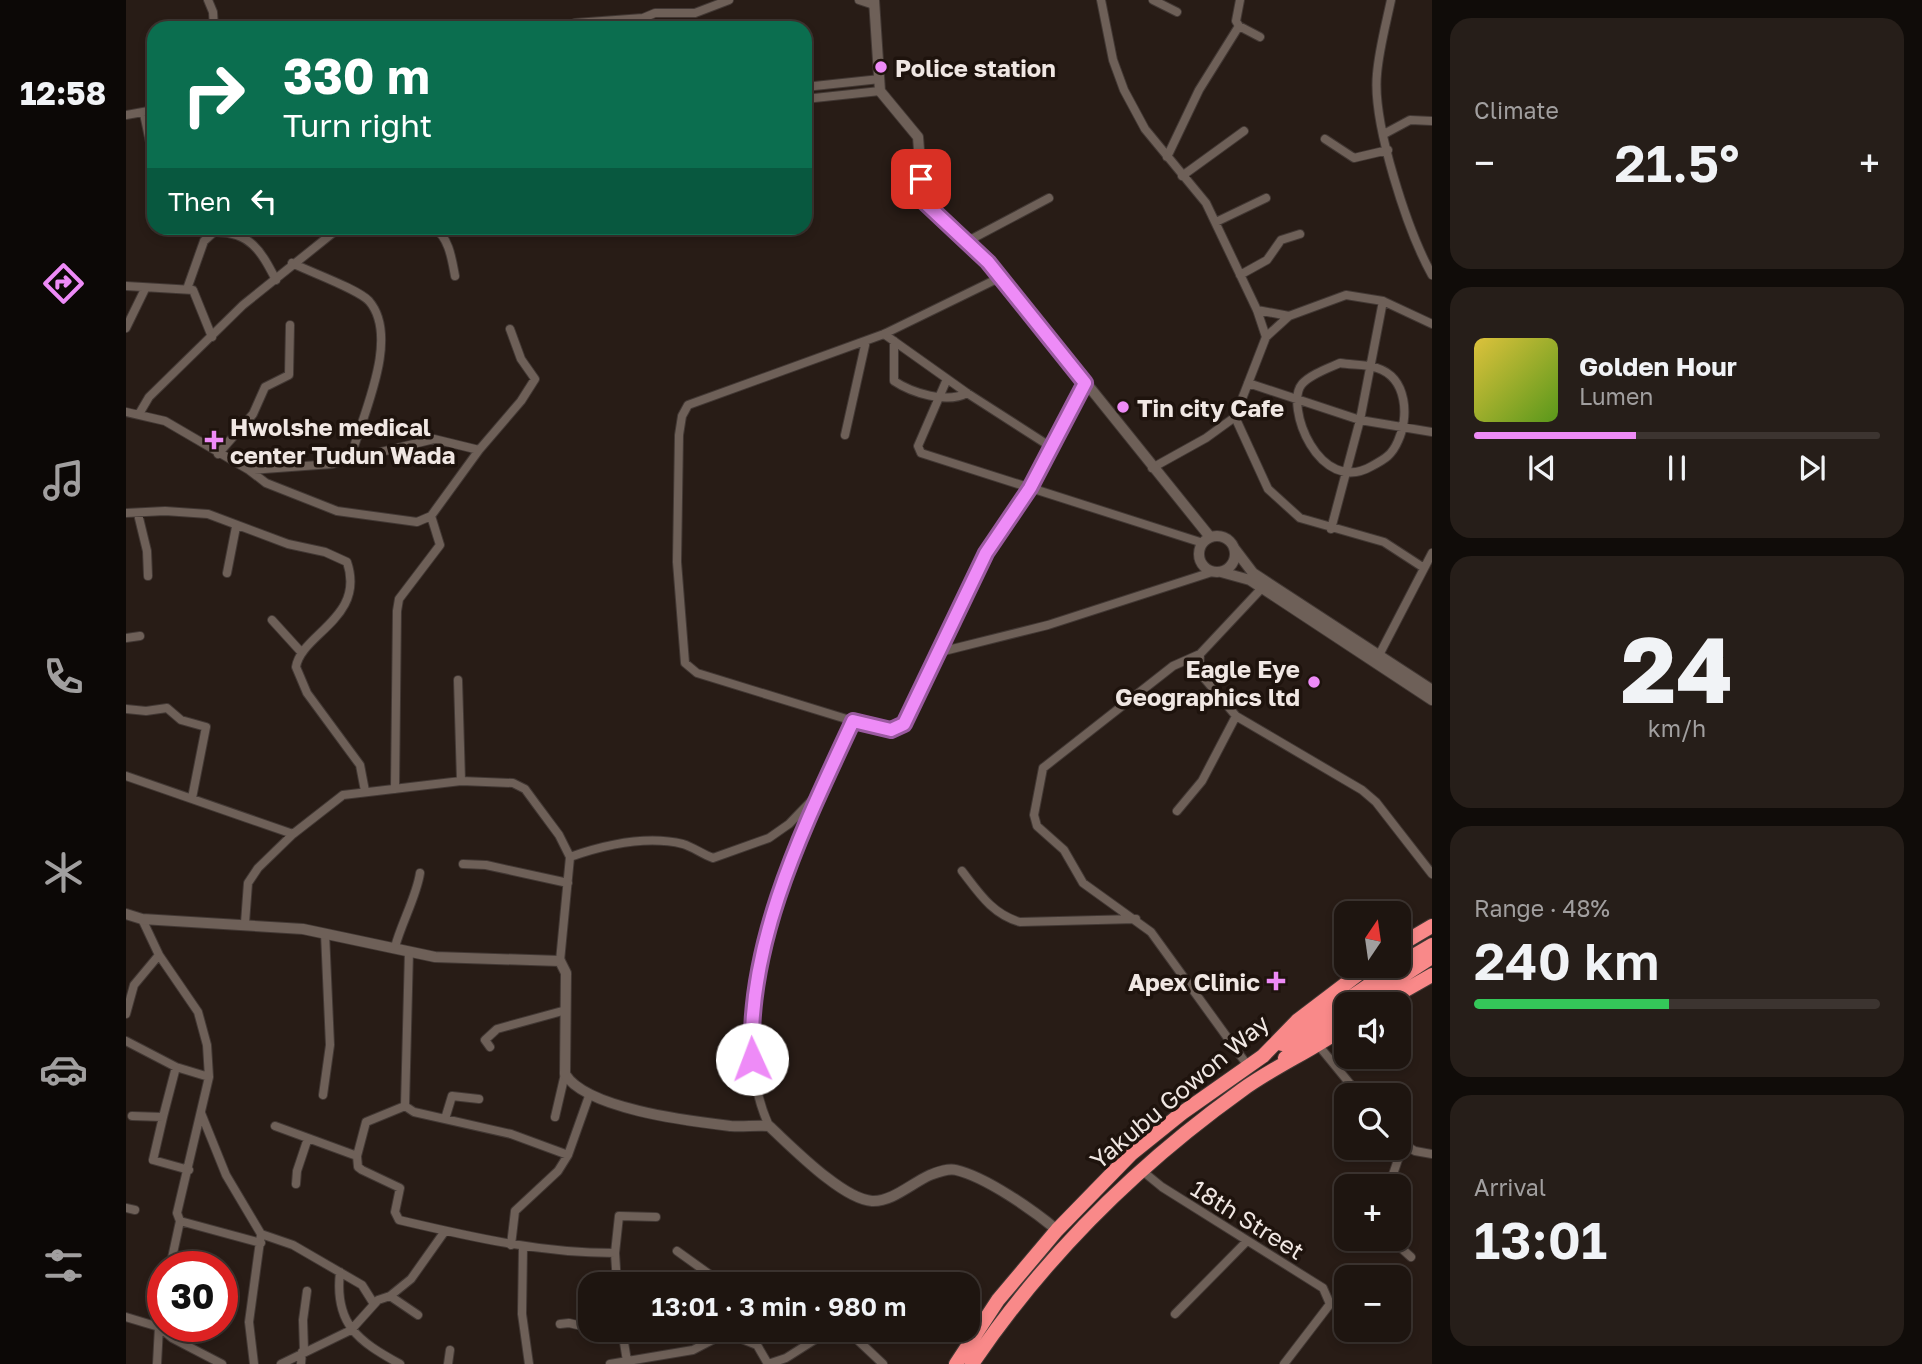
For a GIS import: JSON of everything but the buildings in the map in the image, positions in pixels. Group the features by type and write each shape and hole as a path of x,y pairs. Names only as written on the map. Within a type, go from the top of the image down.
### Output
{"highway":[{"path":"1411,938 1432,926"},
{"path":"1411,957 1432,945"},
{"path":"1378,992 1432,957"},
{"path":"1392,992 1432,966"},
{"path":"1402,992 1432,975"},
{"name":"Yakubu Gowon Way","path":"956,1364 998,1300 1057,1230 1131,1154 1182,1113 1263,1056 1298,1020 1353,978"},
{"path":"1263,1056 1378,978"},
{"path":"1265,1075 1300,1045 1334,1022"},
{"name":"Yakubu Gowon Way","path":"972,1364 1038,1273 1140,1169 1265,1075 1334,1035"}],"street":[{"path":"208,0 214,12 214,21"},
{"path":"602,21 643,18 655,13 695,13 729,0"},
{"path":"859,0 874,3 880,85 918,137 923,201 1002,277 1207,540"},
{"path":"1101,0 1113,60 1124,90 1145,129 1206,203 1257,310 1266,337"},
{"path":"1153,0 1177,12"},
{"path":"1240,0 1236,21 1239,26 1260,37"},
{"path":"1391,0 1376,75 1378,112 1424,261 1432,275"},
{"path":"1167,157 1199,90 1239,26"},
{"path":"812,87 880,85"},
{"path":"812,98 880,85"},
{"path":"126,115 145,114 147,124"},
{"path":"1384,134 1410,120 1432,121"},
{"path":"1182,176 1244,131"},
{"path":"1325,139 1354,158 1388,150"},
{"path":"966,242 1049,198"},
{"path":"1216,222 1266,198"},
{"path":"1240,275 1267,260 1281,240 1300,234"},
{"path":"187,289 204,241 211,235"},
{"path":"242,235 262,253 276,280"},
{"path":"139,414 149,397 243,304 330,235"},
{"path":"439,235 451,254 455,276"},
{"path":"292,263 359,293 370,303 377,321 380,339 377,378 351,457"},
{"path":"1002,277 884,334 688,405 682,416 679,435 677,562 685,663 697,673 853,721 891,730 904,724 986,553 1030,488 1085,383"},
{"path":"126,286 187,289 197,293 212,337"},
{"path":"126,328 145,289"},
{"path":"1152,468 1206,438 1235,417 1266,337 1289,316 1346,295 1383,301 1432,324"},
{"path":"1331,529 1360,420 1383,301"},
{"path":"1257,310 1289,316"},
{"path":"218,453 253,414 265,387 289,375 290,325"},
{"path":"126,412 165,421 249,470 266,484 337,511 417,522 430,516 479,450 521,401 535,379 521,359 510,329"},
{"path":"884,334 967,394 1051,447"},
{"path":"845,435 866,341"},
{"path":"894,341 894,381 902,386 950,399 967,394"},
{"path":"892,367 911,354"},
{"path":"1340,363 1368,368 1378,368 1394,380 1407,407 1405,426 1392,455 1365,471 1345,475 1322,463 1308,439 1296,400 1302,384 1340,363"},
{"path":"947,379 918,446 921,453 1207,540 1226,538 1253,573 1432,700"},
{"path":"1248,383 1360,420 1432,432"},
{"path":"1235,417 1268,489 1300,518 1384,542 1424,568"},
{"path":"249,470 324,465 434,439 479,450"},
{"path":"126,513 165,511 208,514 236,527 347,562 350,590 346,601 329,626 302,653 297,661 297,674 307,693 356,758 365,791"},
{"path":"138,514 147,551 148,576"},
{"path":"395,789 397,611 399,599 440,545 430,516"},
{"path":"227,573 236,527"},
{"path":"1207,540 1200,560 1216,572 1242,577 1432,690"},
{"path":"940,652 1048,625 1216,572 1234,561 1234,548"},
{"path":"1377,659 1432,553"},
{"path":"1248,1066 1151,932 1083,883 1064,850 1037,826 1034,815 1042,773 1047,765 1173,666 1200,654 1261,589"},
{"path":"272,620 302,653"},
{"path":"126,638 140,636"},
{"path":"1200,654 1199,672 1236,716 1362,790 1376,802 1432,874"},
{"path":"458,680 461,781"},
{"path":"126,709 146,711 167,708 181,720 206,727 192,798"},
{"path":"1177,811 1202,781 1236,716"},
{"path":"853,721 790,860 751,1009 757,1099 769,1126 820,1173 860,1197 872,1201 887,1198 929,1176 954,1169 1008,1197 1057,1230"},
{"path":"126,776 293,834"},
{"path":"245,923 248,883 258,868 293,834 343,795 461,781 520,785 559,835 570,858 559,961 566,973 565,1074 555,1117"},
{"path":"570,858 606,844 658,842 681,844 713,858 769,838 789,824 819,792"},
{"path":"463,864 486,865 568,883"},
{"path":"962,871 989,905 1006,918 1020,922 1136,919"},
{"path":"395,947 402,919 419,885 420,873"},
{"path":"126,914 142,919 245,923 325,933 444,957 559,961"},
{"path":"142,919 159,956 193,1003 205,1027 209,1077 177,1213 180,1221 173,1251"},
{"path":"323,1096 330,1045 325,933"},
{"path":"405,1106 409,951"},
{"path":"126,1014 134,985 159,956"},
{"path":"490,1047 485,1040 497,1029 566,1010"},
{"path":"126,1041 176,1067 209,1077"},
{"path":"1319,1046 1349,1083"},
{"path":"176,1067 153,1160 189,1171"},
{"path":"565,1074 571,1085 589,1096 629,1108 720,1124 769,1126"},
{"path":"445,1119 452,1096 479,1099"},
{"path":"511,1245 515,1211 558,1171 568,1155 589,1096"},
{"path":"405,1106 414,1112 511,1134 568,1155"},
{"path":"405,1106 366,1122 357,1156 358,1167 362,1170 400,1188 395,1212 399,1220 523,1247 615,1253"},
{"path":"200,1111 226,1175 261,1238 249,1322 254,1364"},
{"path":"132,1116 163,1117"},
{"path":"275,1126 357,1156"},
{"path":"296,1184 297,1171 308,1138"},
{"path":"1411,1147 1432,1154"},
{"name":"18th Street","path":"1140,1169 1162,1187 1323,1288 1331,1304 1284,1364"},
{"path":"616,1272 615,1253 619,1216 656,1217"},
{"path":"180,1221 293,1245 362,1286 374,1304"},
{"path":"281,1364 351,1330 374,1304 390,1296 411,1279 445,1231"},
{"path":"1175,1314 1247,1241"},
{"path":"523,1247 522,1314 529,1364"},
{"path":"677,1251 706,1272"},
{"path":"1404,1251 1411,1257"},
{"path":"340,1272 340,1310 351,1330 374,1350 400,1364"},
{"path":"301,1364 307,1292"},
{"path":"390,1296 418,1315"},
{"path":"126,1317 147,1323"},
{"path":"560,1324 569,1322 578,1325"},
{"path":"610,1364 692,1350 718,1337 732,1335 757,1345"},
{"path":"157,1364 158,1342"},
{"path":"180,1342 222,1364"},
{"path":"624,1342 627,1361"},
{"path":"756,1342 768,1364 786,1358 811,1342"},
{"path":"859,1342 883,1364"},
{"path":"448,1364 450,1349"}],"place":[{"name":"Police station","path":"881,67"},
{"name":"Tin city Cafe","path":"1123,407"},
{"name":"Hwolshe medical center Tudun Wada","path":"214,440"},
{"name":"Eagle Eye Geographics ltd","path":"1314,682"},
{"name":"Apex Clinic","path":"1276,981"}],"route":[{"path":"752,1059 751,1009 770,928 790,860 853,721 891,730 904,724 986,553 1030,488 1085,383 1002,277 923,201 921,179"}]}
